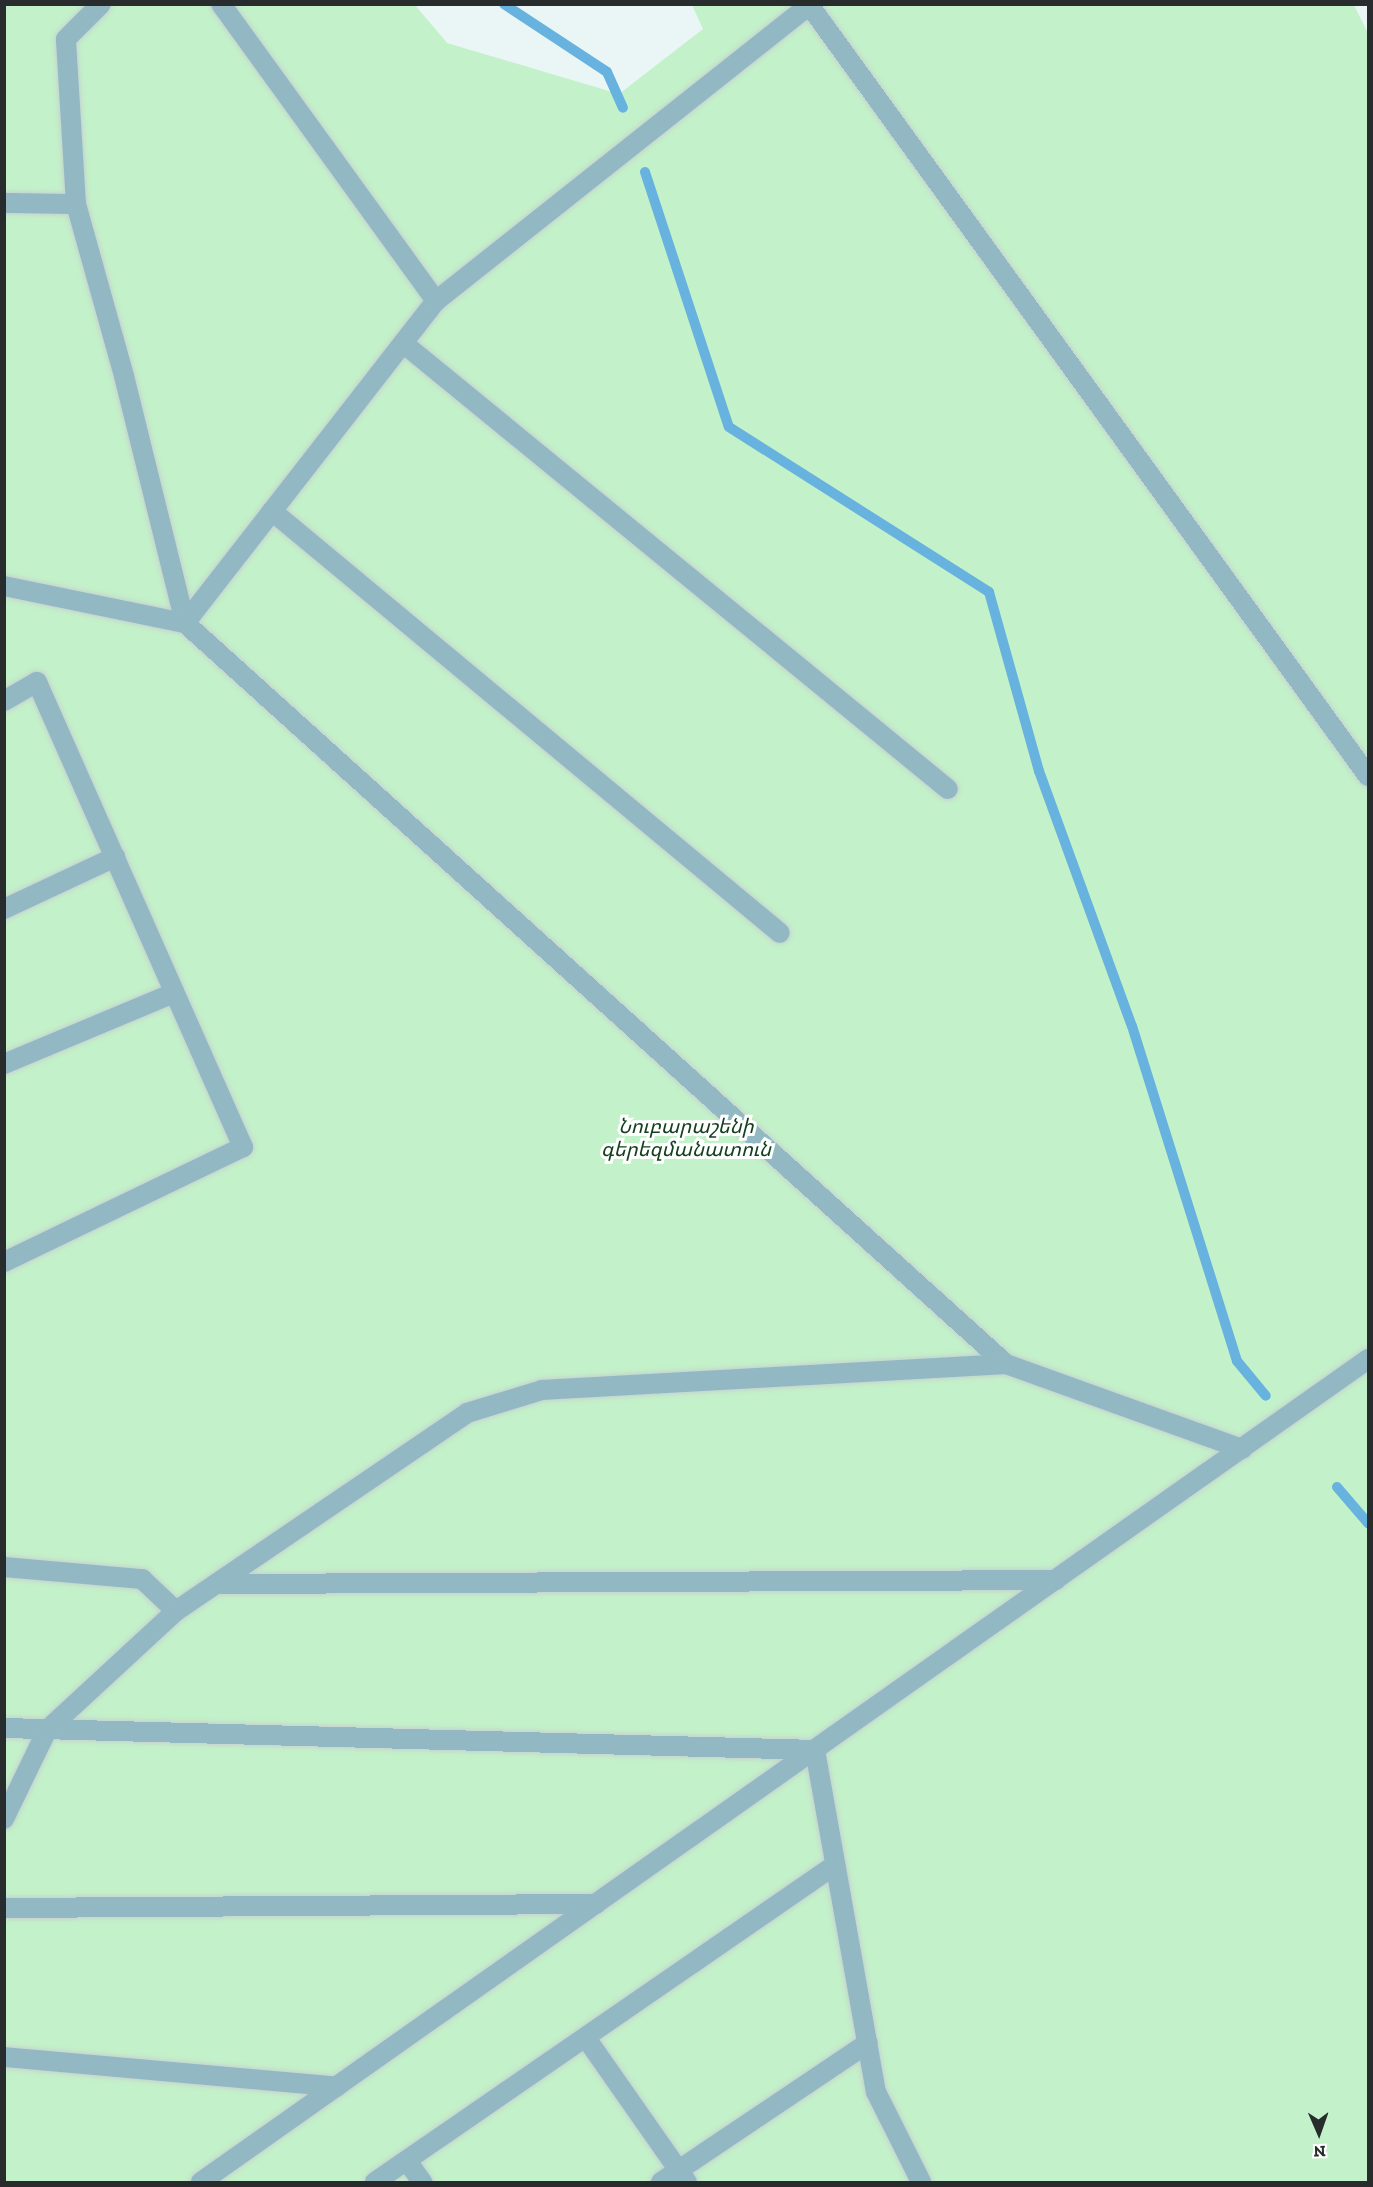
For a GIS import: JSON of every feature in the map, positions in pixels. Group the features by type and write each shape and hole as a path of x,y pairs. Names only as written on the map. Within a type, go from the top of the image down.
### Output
{"lane":[{"path":"101,4 66,39 76,204 124,376 185,623"},
{"path":"221,4 436,301"},
{"path":"185,623 436,301 810,5 1368,776"},
{"path":"4,203 76,204"},
{"path":"403,343 948,789"},
{"path":"272,511 780,933"},
{"path":"4,586 185,623 1006,1364 1242,1449"},
{"path":"4,701 37,682 243,1147 4,1262"},
{"path":"4,909 115,857"},
{"path":"4,1064 174,993"},
{"path":"201,2182 1368,1359"},
{"path":"4,1819 47,1730 177,1611 221,1584 467,1413 542,1390 1006,1364"},
{"path":"4,1567 142,1579 177,1611"},
{"path":"221,1584 1056,1580"},
{"path":"4,1728 815,1750"},
{"path":"815,1750 876,2092 921,2182"},
{"path":"375,2182 835,1865"},
{"path":"4,1908 596,1904"},
{"path":"586,2037 682,2177"},
{"path":"661,2182 682,2177 868,2043"},
{"path":"4,2057 337,2087"},
{"path":"406,2161 422,2182"}],"green space":[{"name":"Նուբարաշենի գերեզմանատուն","path":"5,5 415,5 447,43 619,94 703,29 692,5 1354,5 1368,33 1368,2182 5,2182"}],"waterway":[{"path":"504,4 607,72 623,108"},
{"path":"645,172 729,427 989,592 1039,771 1132,1026 1237,1361 1266,1396"},
{"path":"1337,1487 1368,1523"}]}
